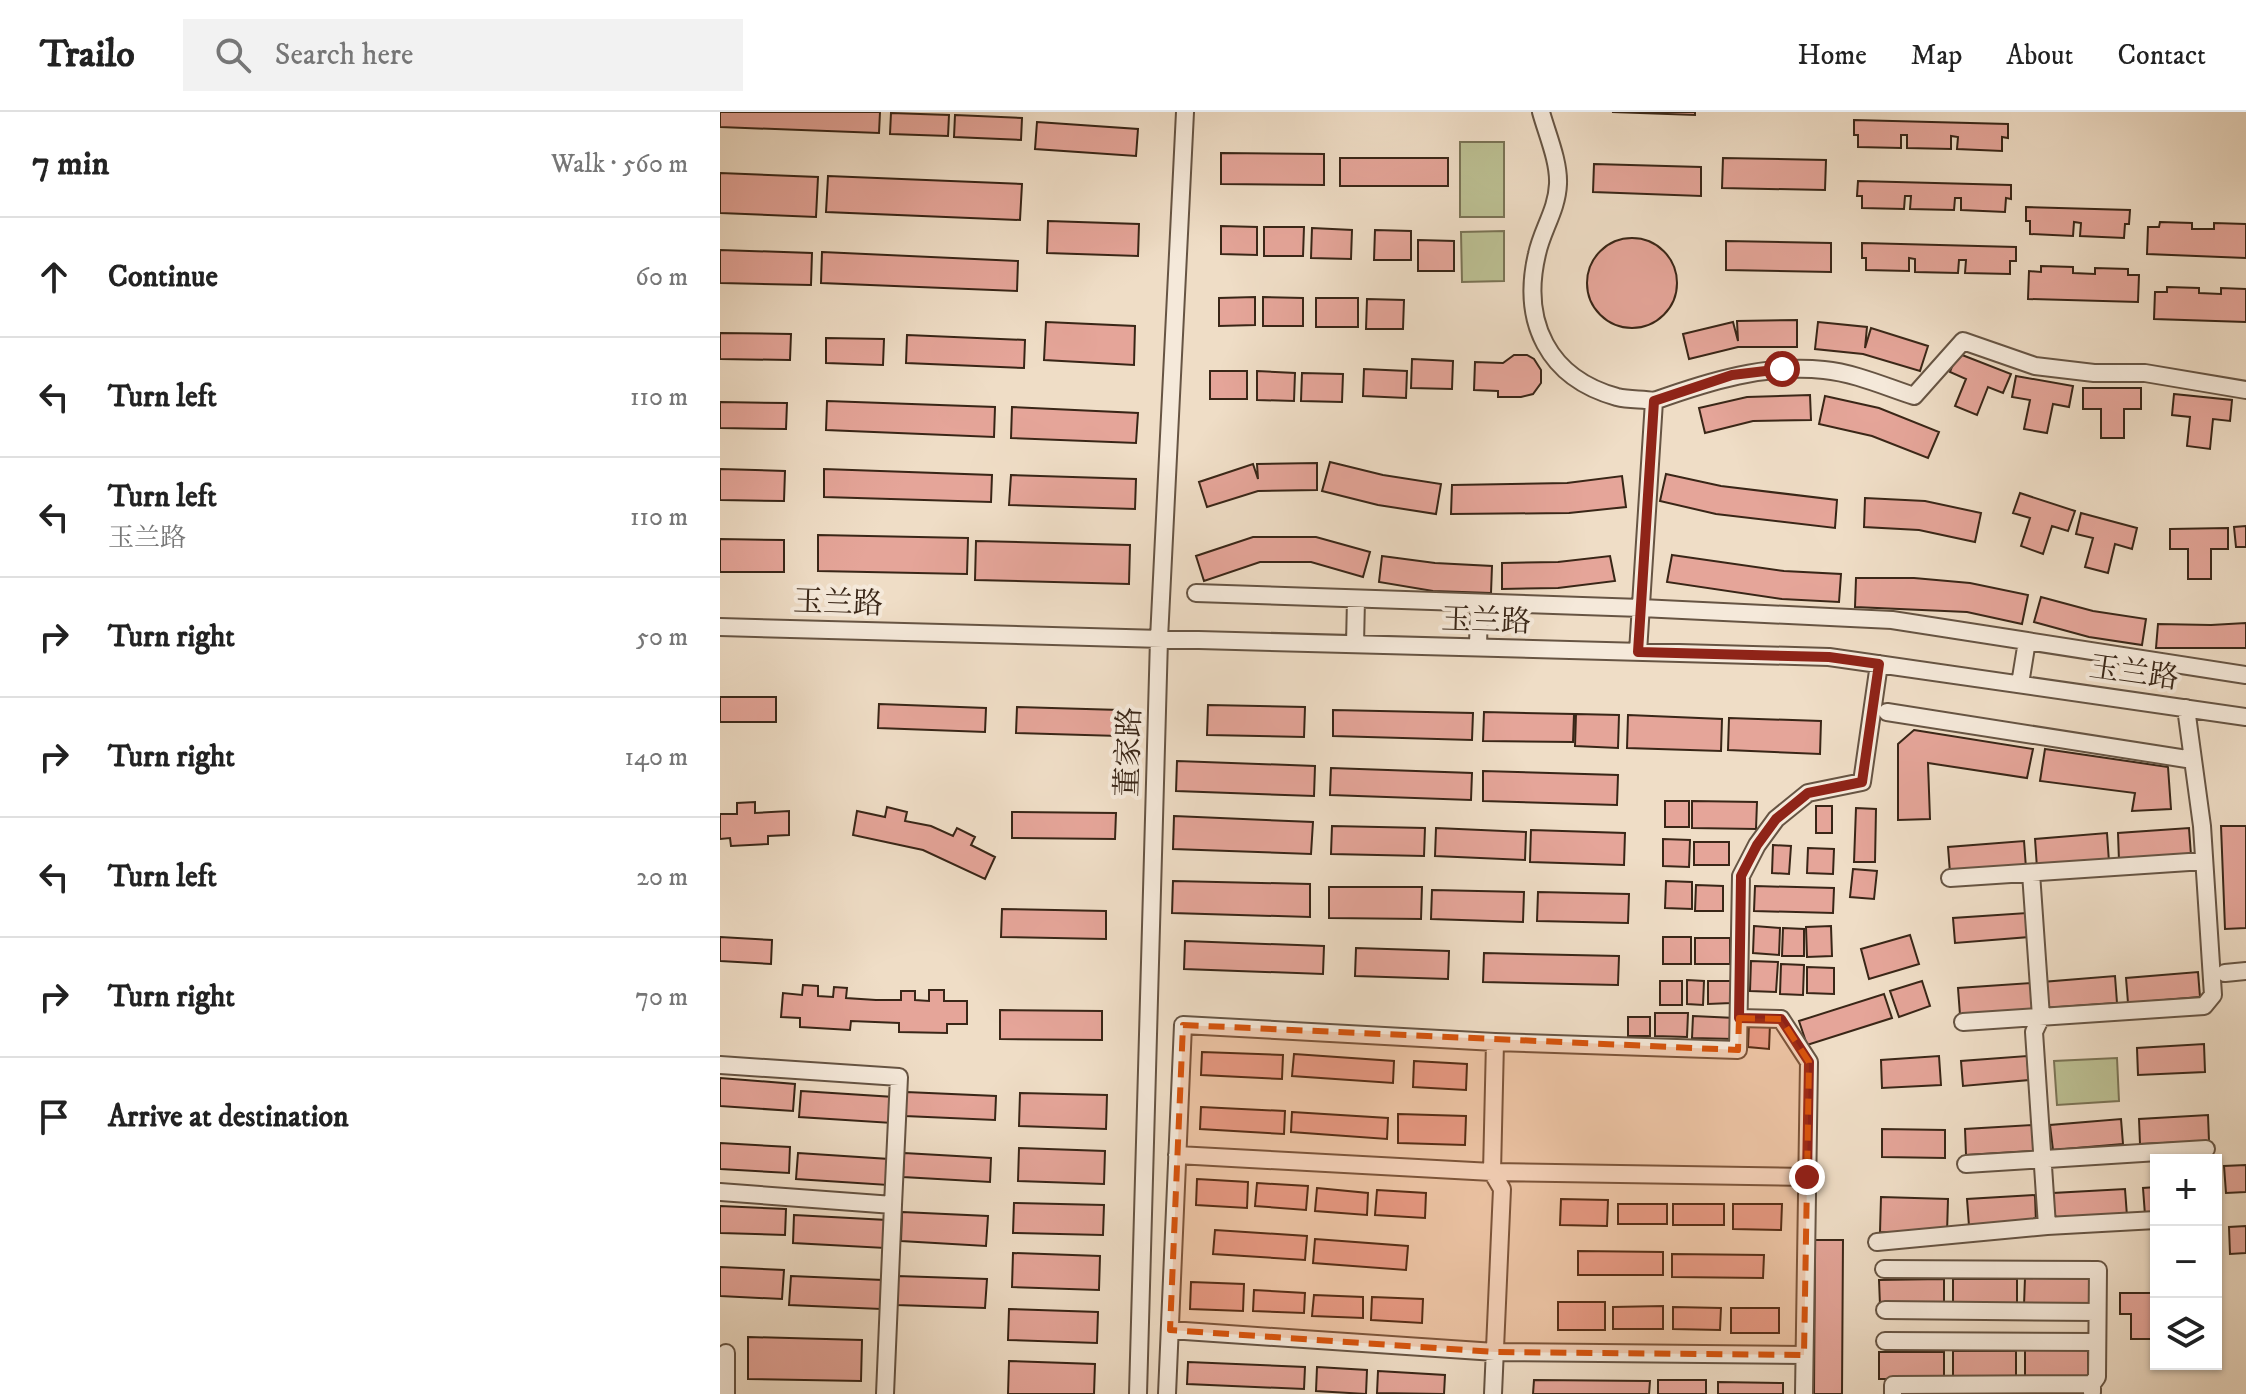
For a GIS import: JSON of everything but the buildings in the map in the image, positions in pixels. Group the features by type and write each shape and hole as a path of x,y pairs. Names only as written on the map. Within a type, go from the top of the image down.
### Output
{"street":[{"name":"董家路","path":"1138,1394 1159,639 1185,112"},
{"path":"1541,112 1558,182 1555,208 1537,251 1532,310 1541,339 1559,366 1585,385 1619,398 1654,401 1732,375 1782,369 1827,370 1914,396 1963,341 2035,366 2094,373 2145,373 2246,390"},
{"path":"1638,652 1654,401"},
{"path":"1196,593 1892,620 2246,675"},
{"path":"1355,644 1356,599"},
{"path":"1478,647 1479,603"},
{"name":"玉兰路","path":"720,627 1829,657 2246,717"},
{"path":"2020,684 2027,641"},
{"path":"1167,1394 1183,1025 1495,1042 1738,1050 1741,876 1757,845 1776,819 1808,793 1862,782 1879,664"},
{"path":"1963,1022 2204,1006 2213,995 2204,861 2186,708"},
{"path":"1887,712 2193,760"},
{"path":"1950,878 2204,861"},
{"path":"2031,873 2041,1017 2034,1032 2047,1226"},
{"path":"2225,973 2246,971"},
{"path":"1739,1018 1781,1019 1809,1062 1804,1394"},
{"path":"1493,1394 1502,1189 1492,1172 1495,1042"},
{"path":"720,1065 899,1077 885,1394"},
{"path":"1966,1164 2206,1149"},
{"path":"1177,1155 1492,1172 1807,1177"},
{"path":"720,1192 893,1205"},
{"path":"1877,1242 2047,1226 2150,1220"},
{"path":"1884,1269 2098,1270 2097,1377 2092,1389 1893,1385 1893,1394"},
{"path":"1885,1310 2097,1312"},
{"path":"1170,1330 1495,1352 1804,1355"},
{"path":"1885,1341 2097,1342"},
{"path":"726,1353 726,1394"}],"highlighted area":[{"path":"1739,1018 1781,1019 1809,1062 1804,1355 1495,1352 1170,1330 1183,1025 1738,1050"}],"green space":[{"path":"1460,142 1504,142 1504,217 1460,217"},
{"path":"1504,231 1504,281 1462,282 1461,232"},
{"path":"2117,1058 2119,1101 2057,1105 2054,1061"}],"route":[{"path":"1782,369 1732,375 1654,401 1638,652 1829,657 1879,664 1862,782 1808,793 1776,819 1757,845 1741,876 1739,1018 1781,1019 1809,1062 1807,1177"}]}
